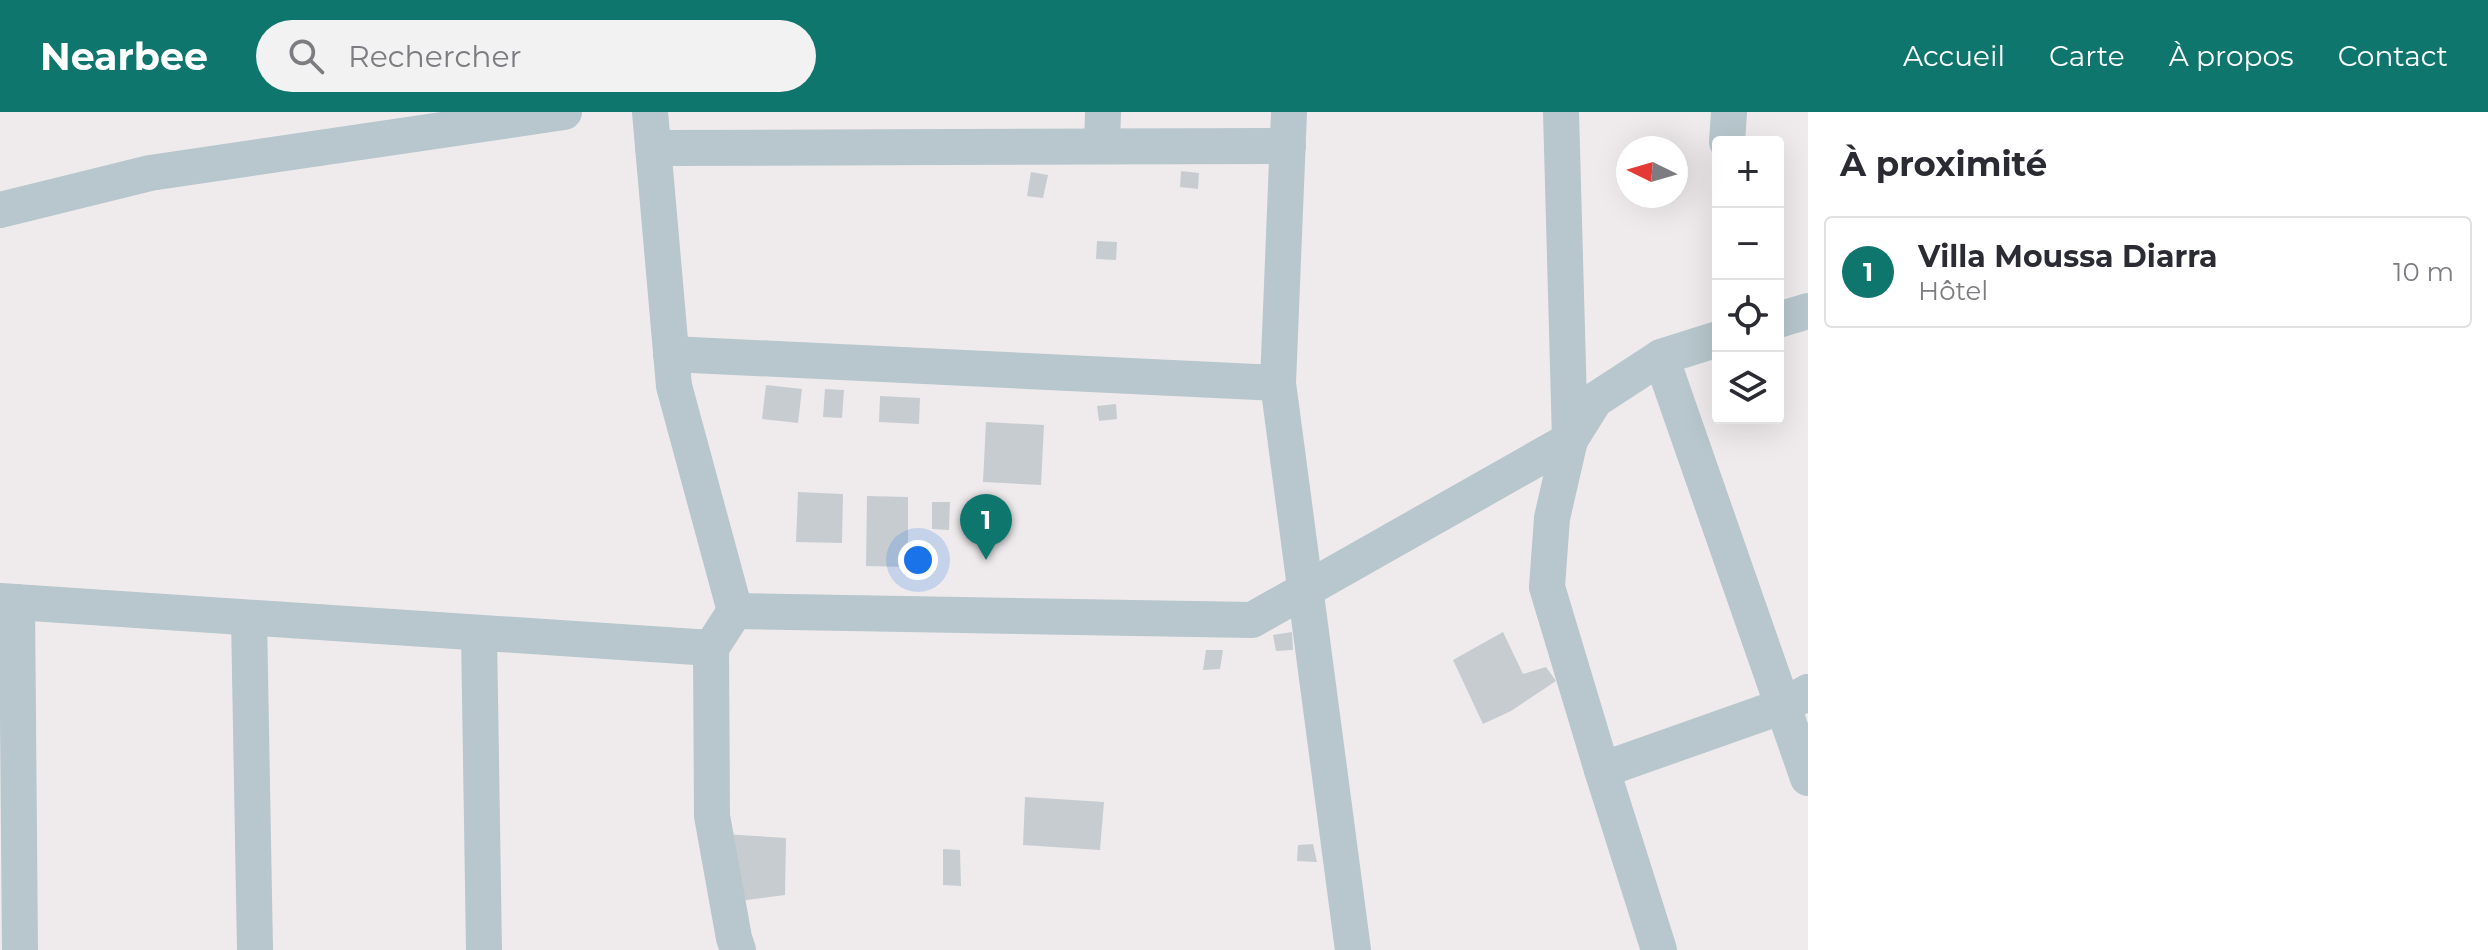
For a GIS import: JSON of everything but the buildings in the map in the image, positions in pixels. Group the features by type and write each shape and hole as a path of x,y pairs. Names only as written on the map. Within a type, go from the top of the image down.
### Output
{"street":[{"path":"0,210 150,173 564,112"},
{"path":"650,112 674,386 735,611 711,648 712,816 738,950"},
{"path":"1561,112 1570,440 1552,518 1547,587 1659,950"},
{"path":"1727,136 1729,112"},
{"path":"653,148 1103,129 1289,129 1278,383 1353,950"},
{"path":"1784,318 1808,311"},
{"path":"735,611 1252,620 1570,440 1595,400 1661,357 1712,341"},
{"path":"671,354 1278,383"},
{"path":"1661,357 1795,699 1808,778"},
{"path":"20,950 8,602 711,648"},
{"path":"249,618 255,950"},
{"path":"479,633 484,950"},
{"path":"1602,770 1795,699"}],"place":[{"name":"Villa Moussa Diarra","path":"986,560"}]}
